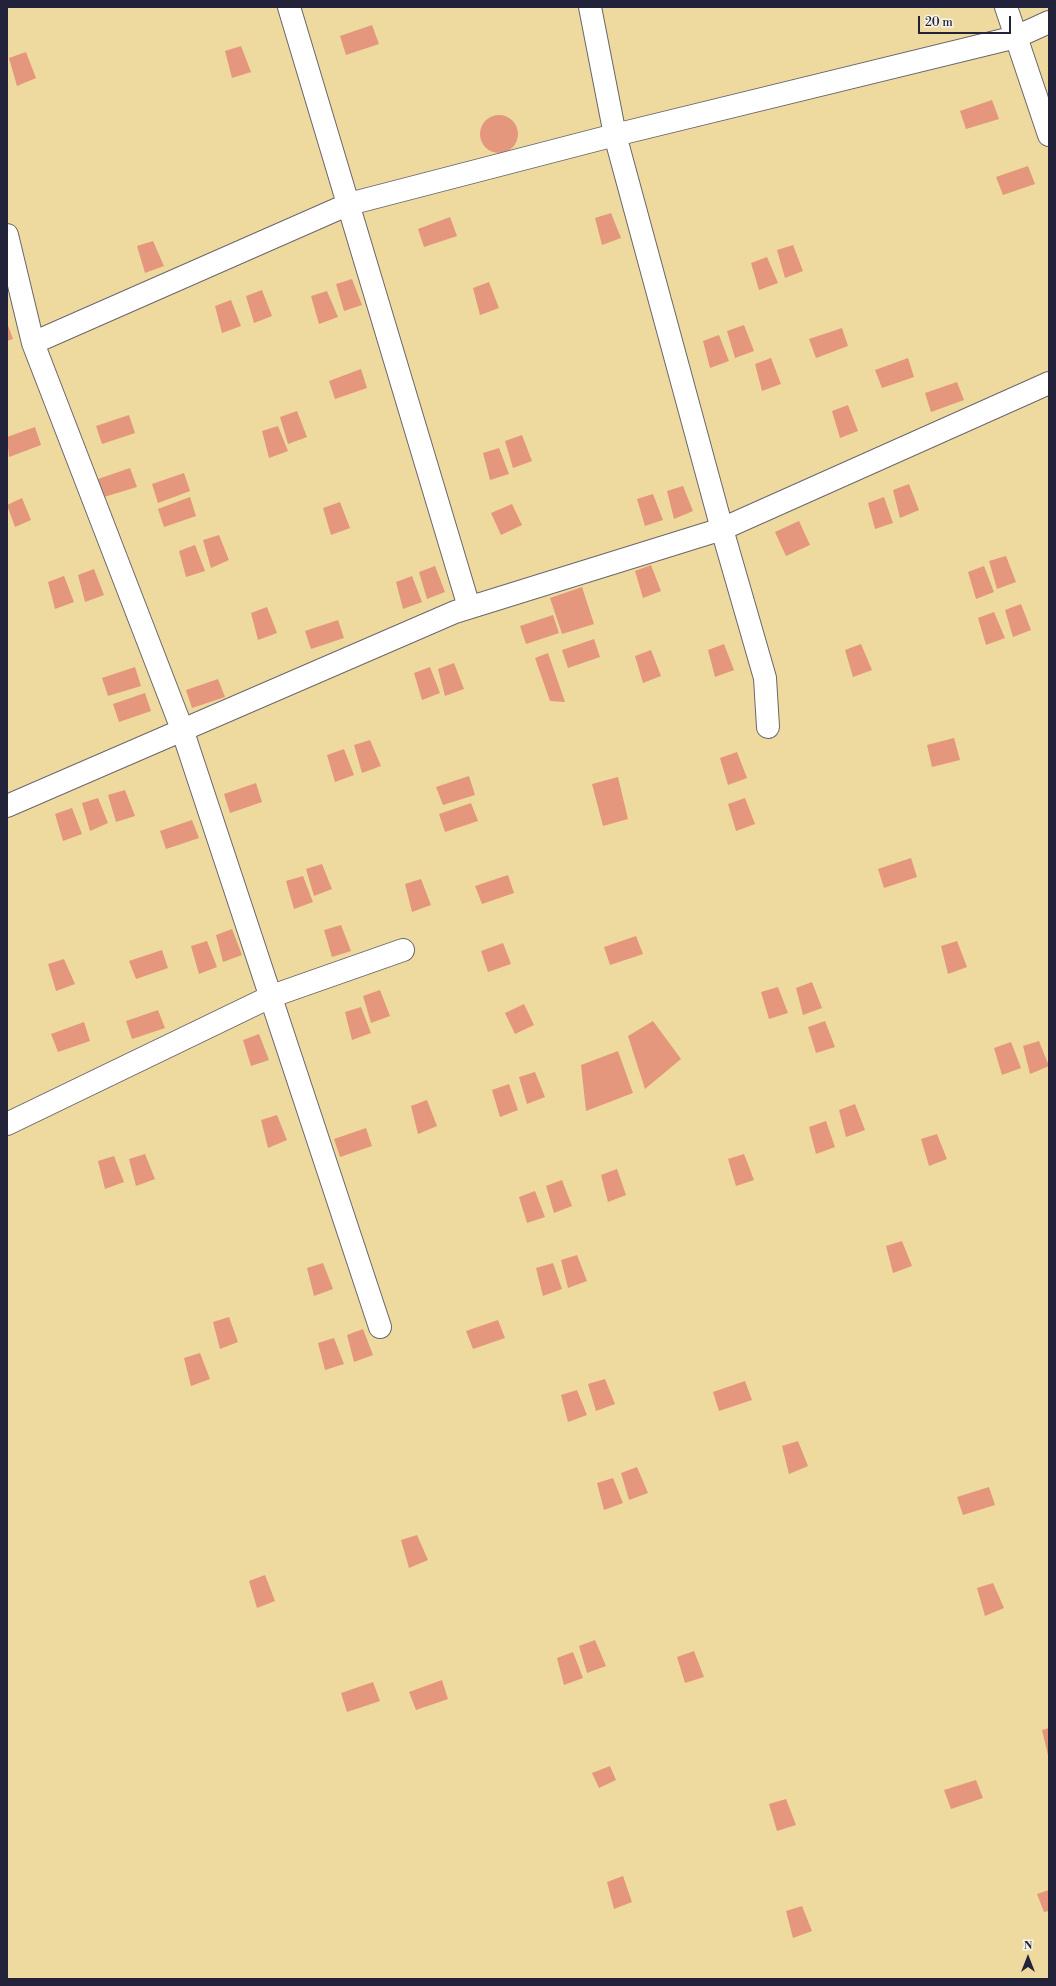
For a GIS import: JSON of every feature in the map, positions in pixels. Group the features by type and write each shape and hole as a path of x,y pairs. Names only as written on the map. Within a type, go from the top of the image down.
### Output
{"street":[{"path":"289,7 469,608"},
{"path":"590,7 615,135 722,529 765,678 768,727"},
{"path":"1006,7 1049,135"},
{"path":"33,343 349,204 615,135 1016,37 1049,22"},
{"path":"7,235 33,343 182,729 272,996 380,1327"},
{"path":"7,806 455,612 722,529 1049,383"},
{"path":"7,1124 272,996 403,950"}],"sand":[{"path":"7,7 1049,7 1049,1979 7,1979"}],"building":[{"path":"372,25 379,44 346,55 340,36"},
{"path":"241,46 251,72 232,78 225,51"},
{"path":"26,52 36,78 17,86 9,58"},
{"path":"992,100 999,119 966,129 960,111"},
{"path":"495,115 503,115 513,120 517,127 517,141 513,148 503,153 495,153 485,148 483,145 480,138 480,130 485,120 488,118"},
{"path":"1028,166 1035,184 1003,195 996,177"},
{"path":"611,213 621,238 602,245 595,218"},
{"path":"450,217 457,236 424,247 418,229"},
{"path":"153,241 164,266 145,273 137,246"},
{"path":"793,245 803,271 785,278 777,250"},
{"path":"767,257 778,283 759,290 751,263"},
{"path":"352,279 362,305 344,311 336,284"},
{"path":"489,282 499,308 480,315 473,288"},
{"path":"262,290 272,316 254,323 246,296"},
{"path":"327,291 338,317 319,324 311,296"},
{"path":"231,300 241,326 222,333 215,306"},
{"path":"7,323 13,339 7,341"},
{"path":"744,325 754,351 735,358 727,331"},
{"path":"842,328 848,346 816,358 809,339"},
{"path":"719,335 729,361 710,368 703,341"},
{"path":"771,358 781,384 762,391 755,364"},
{"path":"908,358 914,377 882,388 875,370"},
{"path":"361,369 367,388 335,399 329,381"},
{"path":"957,382 964,400 931,412 925,393"},
{"path":"848,405 858,431 840,438 832,411"},
{"path":"297,411 307,437 288,444 280,417"},
{"path":"129,415 135,433 102,444 96,426"},
{"path":"278,426 288,451 269,458 262,431"},
{"path":"35,427 41,445 9,457 7,437"},
{"path":"522,435 532,461 513,468 505,441"},
{"path":"499,448 509,474 490,480 483,453"},
{"path":"130,468 137,487 104,497 98,479"},
{"path":"184,473 190,491 158,503 152,484"},
{"path":"909,484 919,510 900,518 893,490"},
{"path":"683,486 693,511 674,519 667,491"},
{"path":"653,494 663,520 645,526 637,499"},
{"path":"190,497 196,516 164,527 158,509"},
{"path":"884,497 893,523 875,529 868,503"},
{"path":"22,498 31,520 15,527 7,505"},
{"path":"340,502 350,528 331,535 323,508"},
{"path":"512,504 522,525 501,535 491,513"},
{"path":"799,521 810,545 786,556 775,532"},
{"path":"219,535 229,560 211,568 203,540"},
{"path":"195,545 205,571 186,577 179,551"},
{"path":"1006,556 1016,582 997,589 989,561"},
{"path":"651,565 661,591 643,598 635,571"},
{"path":"435,566 445,592 427,599 419,572"},
{"path":"984,566 994,592 976,599 968,572"},
{"path":"94,569 104,595 85,602 78,575"},
{"path":"64,576 74,602 55,609 48,582"},
{"path":"412,576 422,602 403,609 396,582"},
{"path":"582,587 594,624 562,634 550,598"},
{"path":"1021,604 1031,630 1013,637 1005,610"},
{"path":"267,607 277,633 258,640 251,613"},
{"path":"994,612 1005,638 986,645 978,618"},
{"path":"553,615 559,633 526,644 520,626"},
{"path":"338,620 344,638 311,649 305,631"},
{"path":"594,639 600,657 568,668 562,650"},
{"path":"724,644 734,670 715,677 708,650"},
{"path":"861,644 872,670 853,677 845,650"},
{"path":"651,650 661,676 643,683 635,656"},
{"path":"548,653 565,702 550,701 535,658"},
{"path":"454,663 464,689 445,696 438,669"},
{"path":"135,667 141,686 108,696 102,678"},
{"path":"430,667 440,693 422,700 414,673"},
{"path":"218,679 225,697 192,708 186,690"},
{"path":"145,693 151,711 119,722 113,704"},
{"path":"954,738 960,760 932,767 927,745"},
{"path":"370,740 381,766 362,773 354,745"},
{"path":"344,749 354,775 335,782 327,755"},
{"path":"737,752 747,778 728,785 720,758"},
{"path":"469,776 475,795 443,805 436,787"},
{"path":"618,777 628,819 603,826 592,784"},
{"path":"256,783 262,802 230,813 224,794"},
{"path":"125,790 135,816 116,822 108,795"},
{"path":"98,798 108,823 90,831 82,803"},
{"path":"745,798 755,824 736,831 728,804"},
{"path":"471,803 478,821 445,832 439,814"},
{"path":"72,808 82,834 63,841 55,814"},
{"path":"192,820 199,838 166,849 160,831"},
{"path":"911,858 917,877 884,888 878,869"},
{"path":"322,864 332,889 314,896 306,869"},
{"path":"508,875 514,893 482,904 475,886"},
{"path":"303,876 313,902 294,909 286,881"},
{"path":"421,879 431,905 412,912 405,884"},
{"path":"341,925 351,951 332,957 324,930"},
{"path":"232,929 242,955 223,962 216,935"},
{"path":"636,936 643,954 610,965 604,947"},
{"path":"207,941 217,967 199,974 191,946"},
{"path":"957,941 967,967 948,974 941,946"},
{"path":"503,943 511,964 488,972 481,951"},
{"path":"162,950 168,968 136,979 129,961"},
{"path":"64,959 75,984 56,991 48,964"},
{"path":"812,982 822,1008 803,1015 796,988"},
{"path":"778,987 788,1013 769,1019 761,992"},
{"path":"380,990 390,1016 371,1023 363,996"},
{"path":"524,1004 534,1025 515,1034 505,1013"},
{"path":"361,1007 371,1033 352,1040 345,1012"},
{"path":"158,1010 165,1028 132,1039 126,1021"},
{"path":"653,1021 681,1059 645,1089 628,1036"},
{"path":"825,1021 835,1047 816,1053 808,1027"},
{"path":"84,1022 90,1041 58,1052 51,1034"},
{"path":"259,1034 269,1060 251,1066 243,1040"},
{"path":"1039,1041 1049,1066 1030,1074 1023,1046"},
{"path":"1011,1042 1021,1068 1002,1075 994,1048"},
{"path":"618,1051 633,1093 586,1111 581,1065"},
{"path":"535,1072 545,1097 527,1104 519,1077"},
{"path":"509,1084 518,1110 500,1117 492,1090"},
{"path":"427,1100 437,1126 418,1134 411,1106"},
{"path":"855,1104 865,1130 846,1137 839,1110"},
{"path":"277,1115 287,1140 268,1148 261,1120"},
{"path":"826,1121 835,1147 816,1154 809,1127"},
{"path":"366,1128 372,1146 340,1157 334,1139"},
{"path":"937,1134 947,1159 929,1166 921,1139"},
{"path":"145,1154 155,1179 136,1186 129,1159"},
{"path":"744,1154 754,1180 736,1186 728,1159"},
{"path":"114,1156 124,1182 105,1189 98,1161"},
{"path":"617,1169 626,1195 608,1202 601,1175"},
{"path":"562,1180 572,1206 554,1213 546,1186"},
{"path":"535,1191 545,1217 527,1223 519,1197"},
{"path":"902,1241 912,1266 893,1273 886,1246"},
{"path":"577,1255 587,1281 568,1288 561,1260"},
{"path":"323,1263 333,1289 314,1296 307,1268"},
{"path":"553,1263 562,1289 543,1296 536,1268"},
{"path":"229,1317 238,1342 220,1349 213,1322"},
{"path":"498,1320 505,1338 473,1349 466,1331"},
{"path":"363,1329 373,1355 354,1362 347,1335"},
{"path":"334,1338 344,1364 325,1370 318,1343"},
{"path":"200,1353 210,1379 191,1386 184,1358"},
{"path":"605,1379 615,1404 596,1411 588,1384"},
{"path":"745,1381 752,1400 719,1411 713,1392"},
{"path":"577,1390 587,1415 568,1422 561,1395"},
{"path":"798,1441 808,1466 789,1474 782,1446"},
{"path":"637,1467 648,1493 629,1500 621,1473"},
{"path":"613,1478 623,1503 604,1510 597,1483"},
{"path":"989,1487 995,1505 963,1515 957,1497"},
{"path":"417,1535 428,1560 409,1568 401,1540"},
{"path":"265,1575 275,1601 257,1608 249,1581"},
{"path":"993,1583 1004,1608 985,1616 977,1588"},
{"path":"595,1640 606,1666 587,1673 579,1646"},
{"path":"694,1651 704,1677 685,1683 677,1657"},
{"path":"573,1652 583,1678 564,1685 557,1658"},
{"path":"442,1680 448,1699 416,1710 409,1692"},
{"path":"373,1682 380,1701 347,1712 341,1693"},
{"path":"1049,1728 1049,1755 1048,1755 1042,1730"},
{"path":"610,1766 616,1780 599,1788 592,1773"},
{"path":"976,1780 983,1798 951,1809 944,1790"},
{"path":"786,1799 796,1825 777,1831 769,1804"},
{"path":"623,1876 632,1902 614,1909 607,1882"},
{"path":"1049,1890 1049,1911 1044,1912 1037,1894"},
{"path":"802,1906 812,1931 793,1938 786,1911"}]}
